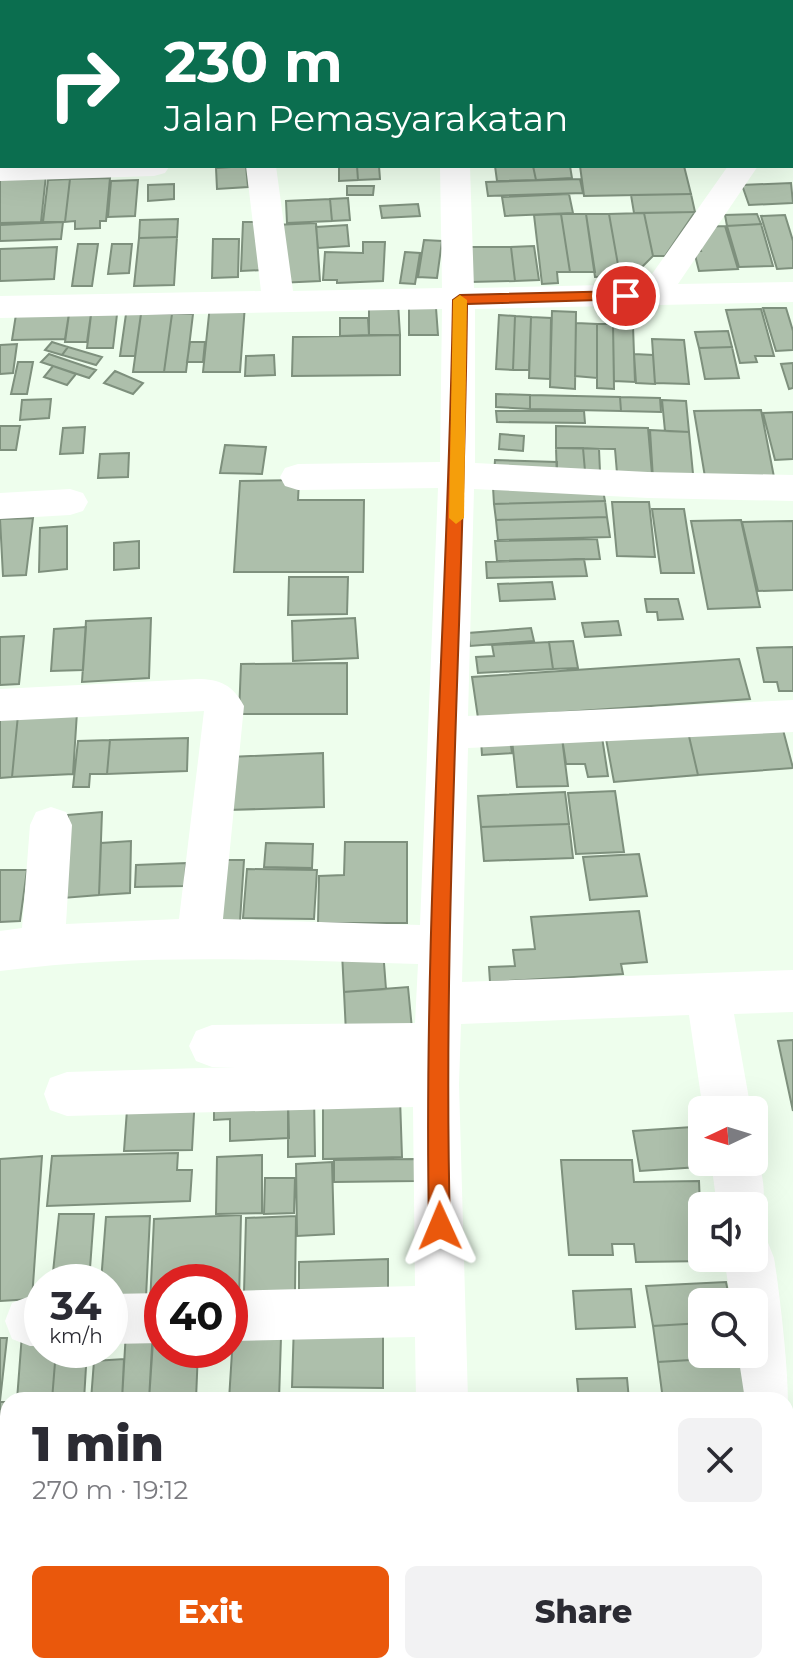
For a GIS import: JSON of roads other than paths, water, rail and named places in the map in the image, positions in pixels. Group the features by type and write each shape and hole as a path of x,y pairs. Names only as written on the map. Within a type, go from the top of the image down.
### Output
{"street":[{"path":"0,172 123,168"},
{"path":"261,168 278,302"},
{"path":"442,1392 438,1044 458,475 460,300 455,168"},
{"path":"654,295 742,168"},
{"path":"0,307 793,292"},
{"path":"298,477 458,475 648,485 793,488"},
{"path":"0,506 70,502"},
{"path":"0,705 212,695 224,706 199,939"},
{"path":"449,733 793,716"},
{"path":"43,945 51,825"},
{"path":"0,951 43,945 199,939 441,945"},
{"path":"67,1094 438,1044 708,993 793,991"},
{"path":"708,993 725,1096"},
{"path":"212,1046 438,1044"},
{"path":"751,1272 770,1392"},
{"path":"248,1316 442,1311"}]}
